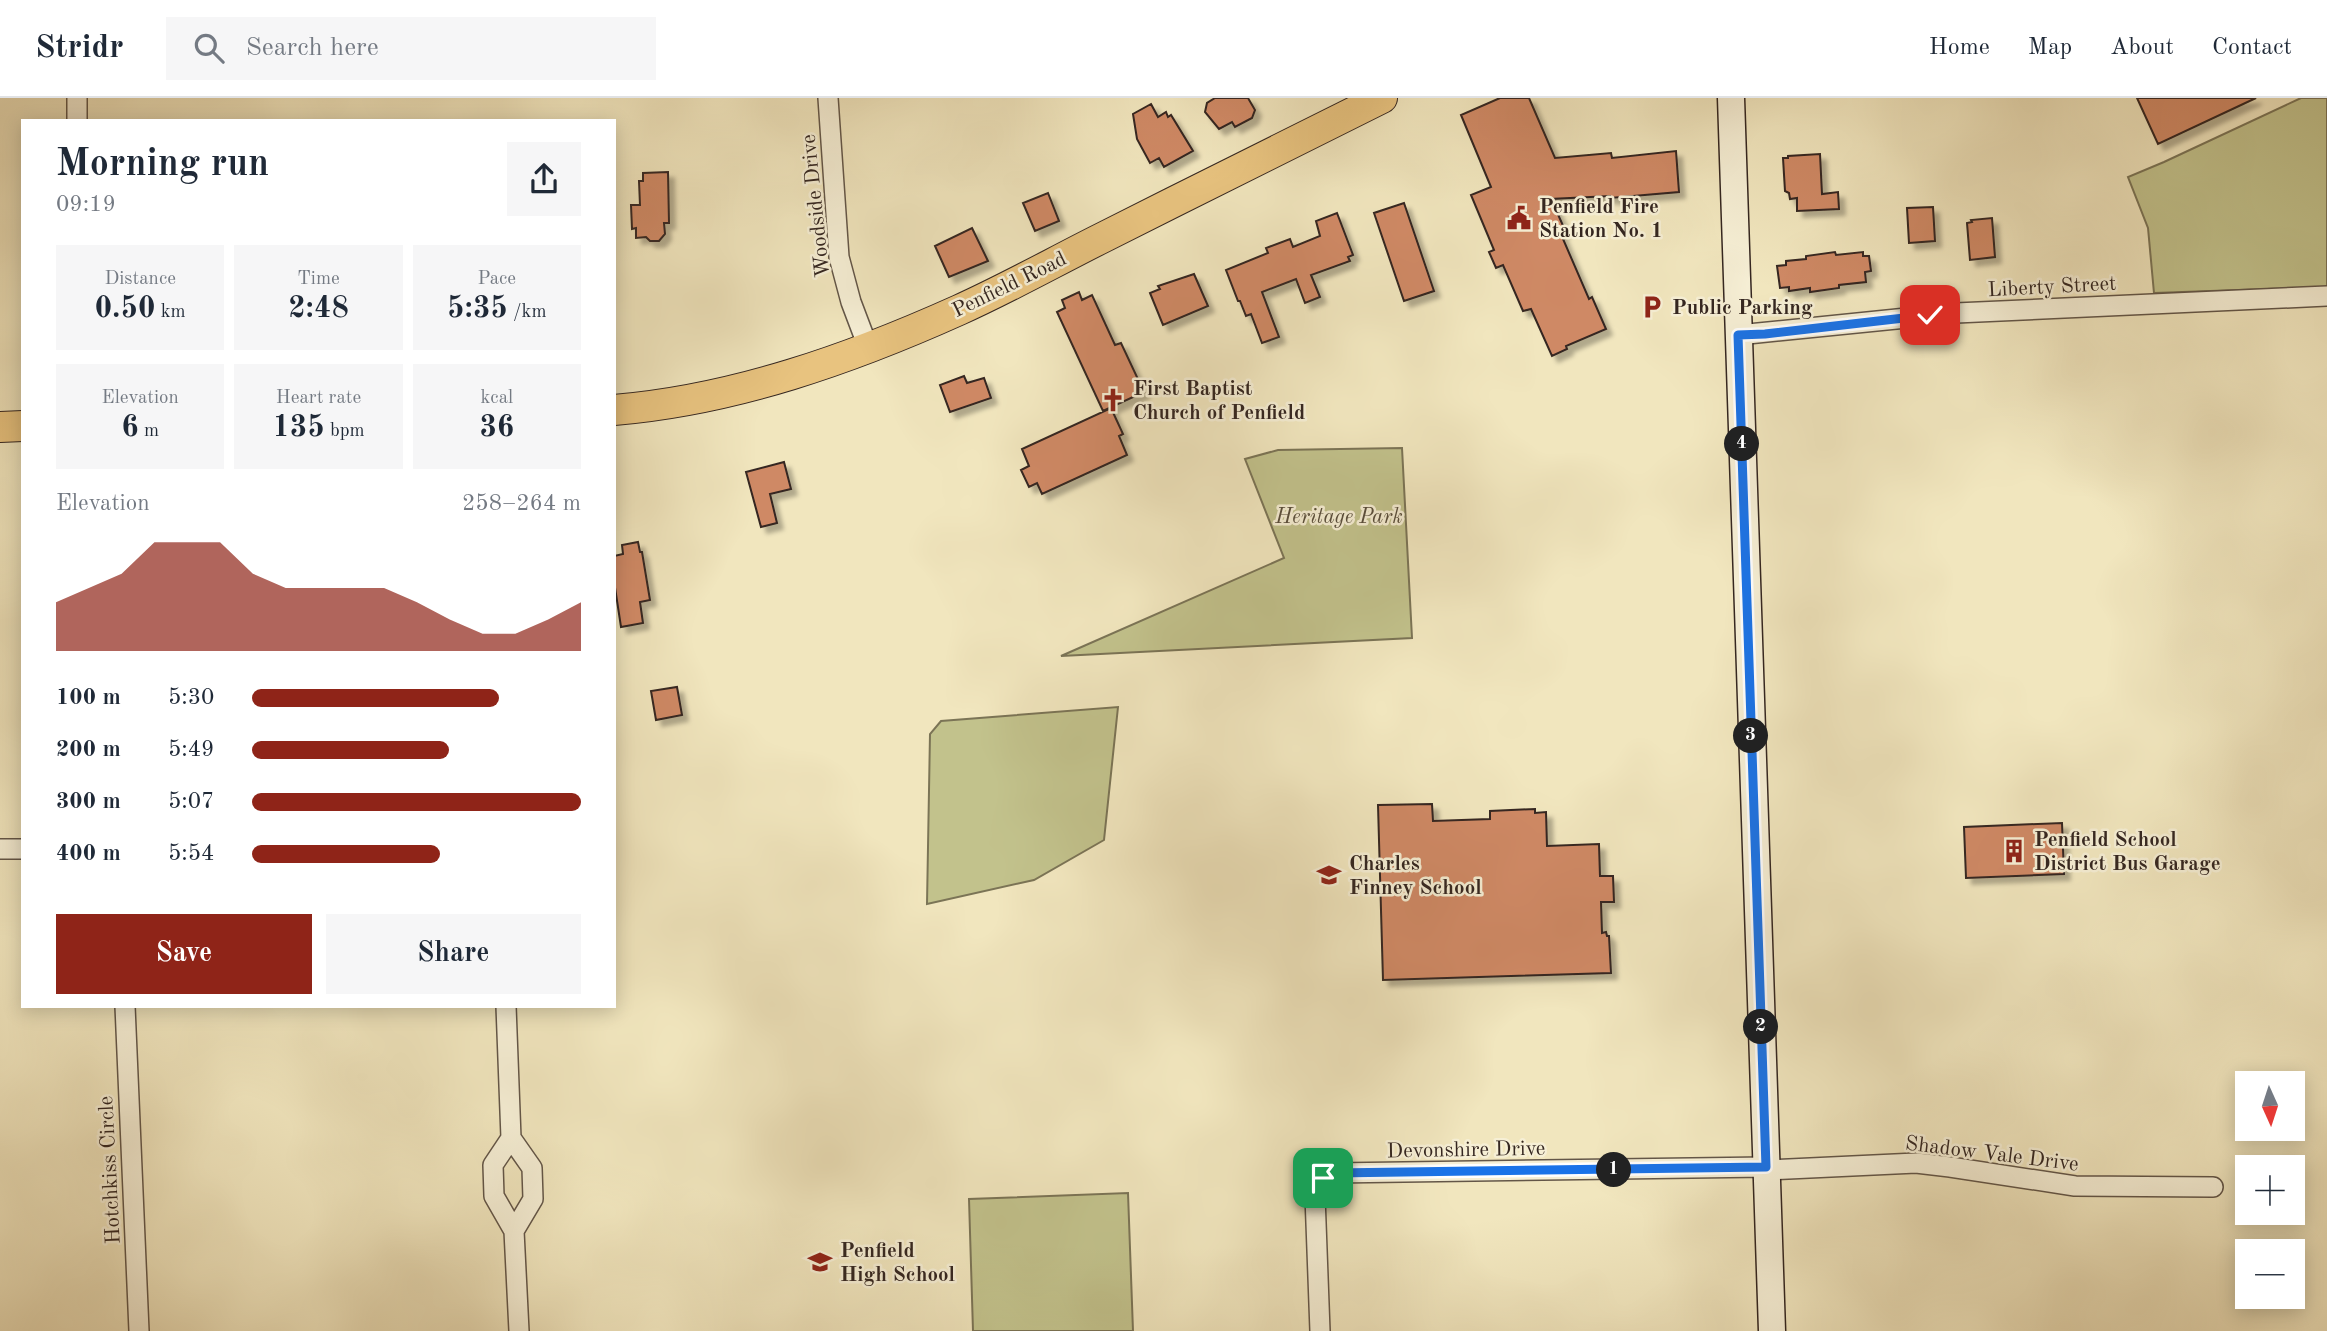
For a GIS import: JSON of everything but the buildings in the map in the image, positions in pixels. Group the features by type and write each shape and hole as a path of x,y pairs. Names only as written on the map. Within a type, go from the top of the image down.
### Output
{"main road":[{"name":"Penfield Road","path":"616,410 703,397 755,386 868,347 960,310 1382,98"},
{"path":"1731,98 1772,1331"},
{"path":"0,427 21,426"}],"street":[{"path":"77,98 78,119"},
{"name":"Woodside Drive","path":"828,98 839,257 851,302 868,347"},
{"name":"Liberty Street","path":"1738,335 1956,313 2327,296"},
{"path":"0,849 21,849"},
{"name":"Hotchkiss Circle","path":"125,1008 139,1331"},
{"path":"506,1008 511,1138 532,1168 533,1199 514,1231"},
{"path":"511,1138 493,1165 494,1196 514,1231 519,1331"},
{"name":"Shadow Vale Drive","path":"1766,1169 1916,1163 2075,1186 2213,1186"},
{"name":"Devonshire Drive","path":"1320,1331 1315,1196 1317,1186 1323,1178 1334,1173 1766,1169"}],"green space":[{"path":"2301,98 2327,98 2327,287 2154,293 2148,228 2128,177"},
{"name":"Heritage Park","path":"1402,448 1412,638 1061,656 1284,558 1245,459 1278,450"},
{"path":"1118,707 1104,840 1034,880 927,904 930,734 941,721"},
{"path":"1128,1193 1133,1331 973,1331 969,1199"}],"place":[{"name":"Penfield Fire Station No. 1","path":"1519,218"},
{"name":"Public Parking","path":"1652,307"},
{"name":"First Baptist Church of Penfield","path":"1113,400"},
{"name":"Penfield School District Bus Garage","path":"2014,851"},
{"name":"Charles Finney School","path":"1329,875"},
{"name":"Penfield High School","path":"820,1262"}],"route":[{"path":"1323,1178 1334,1173 1766,1167 1738,335 1930,315"}]}
